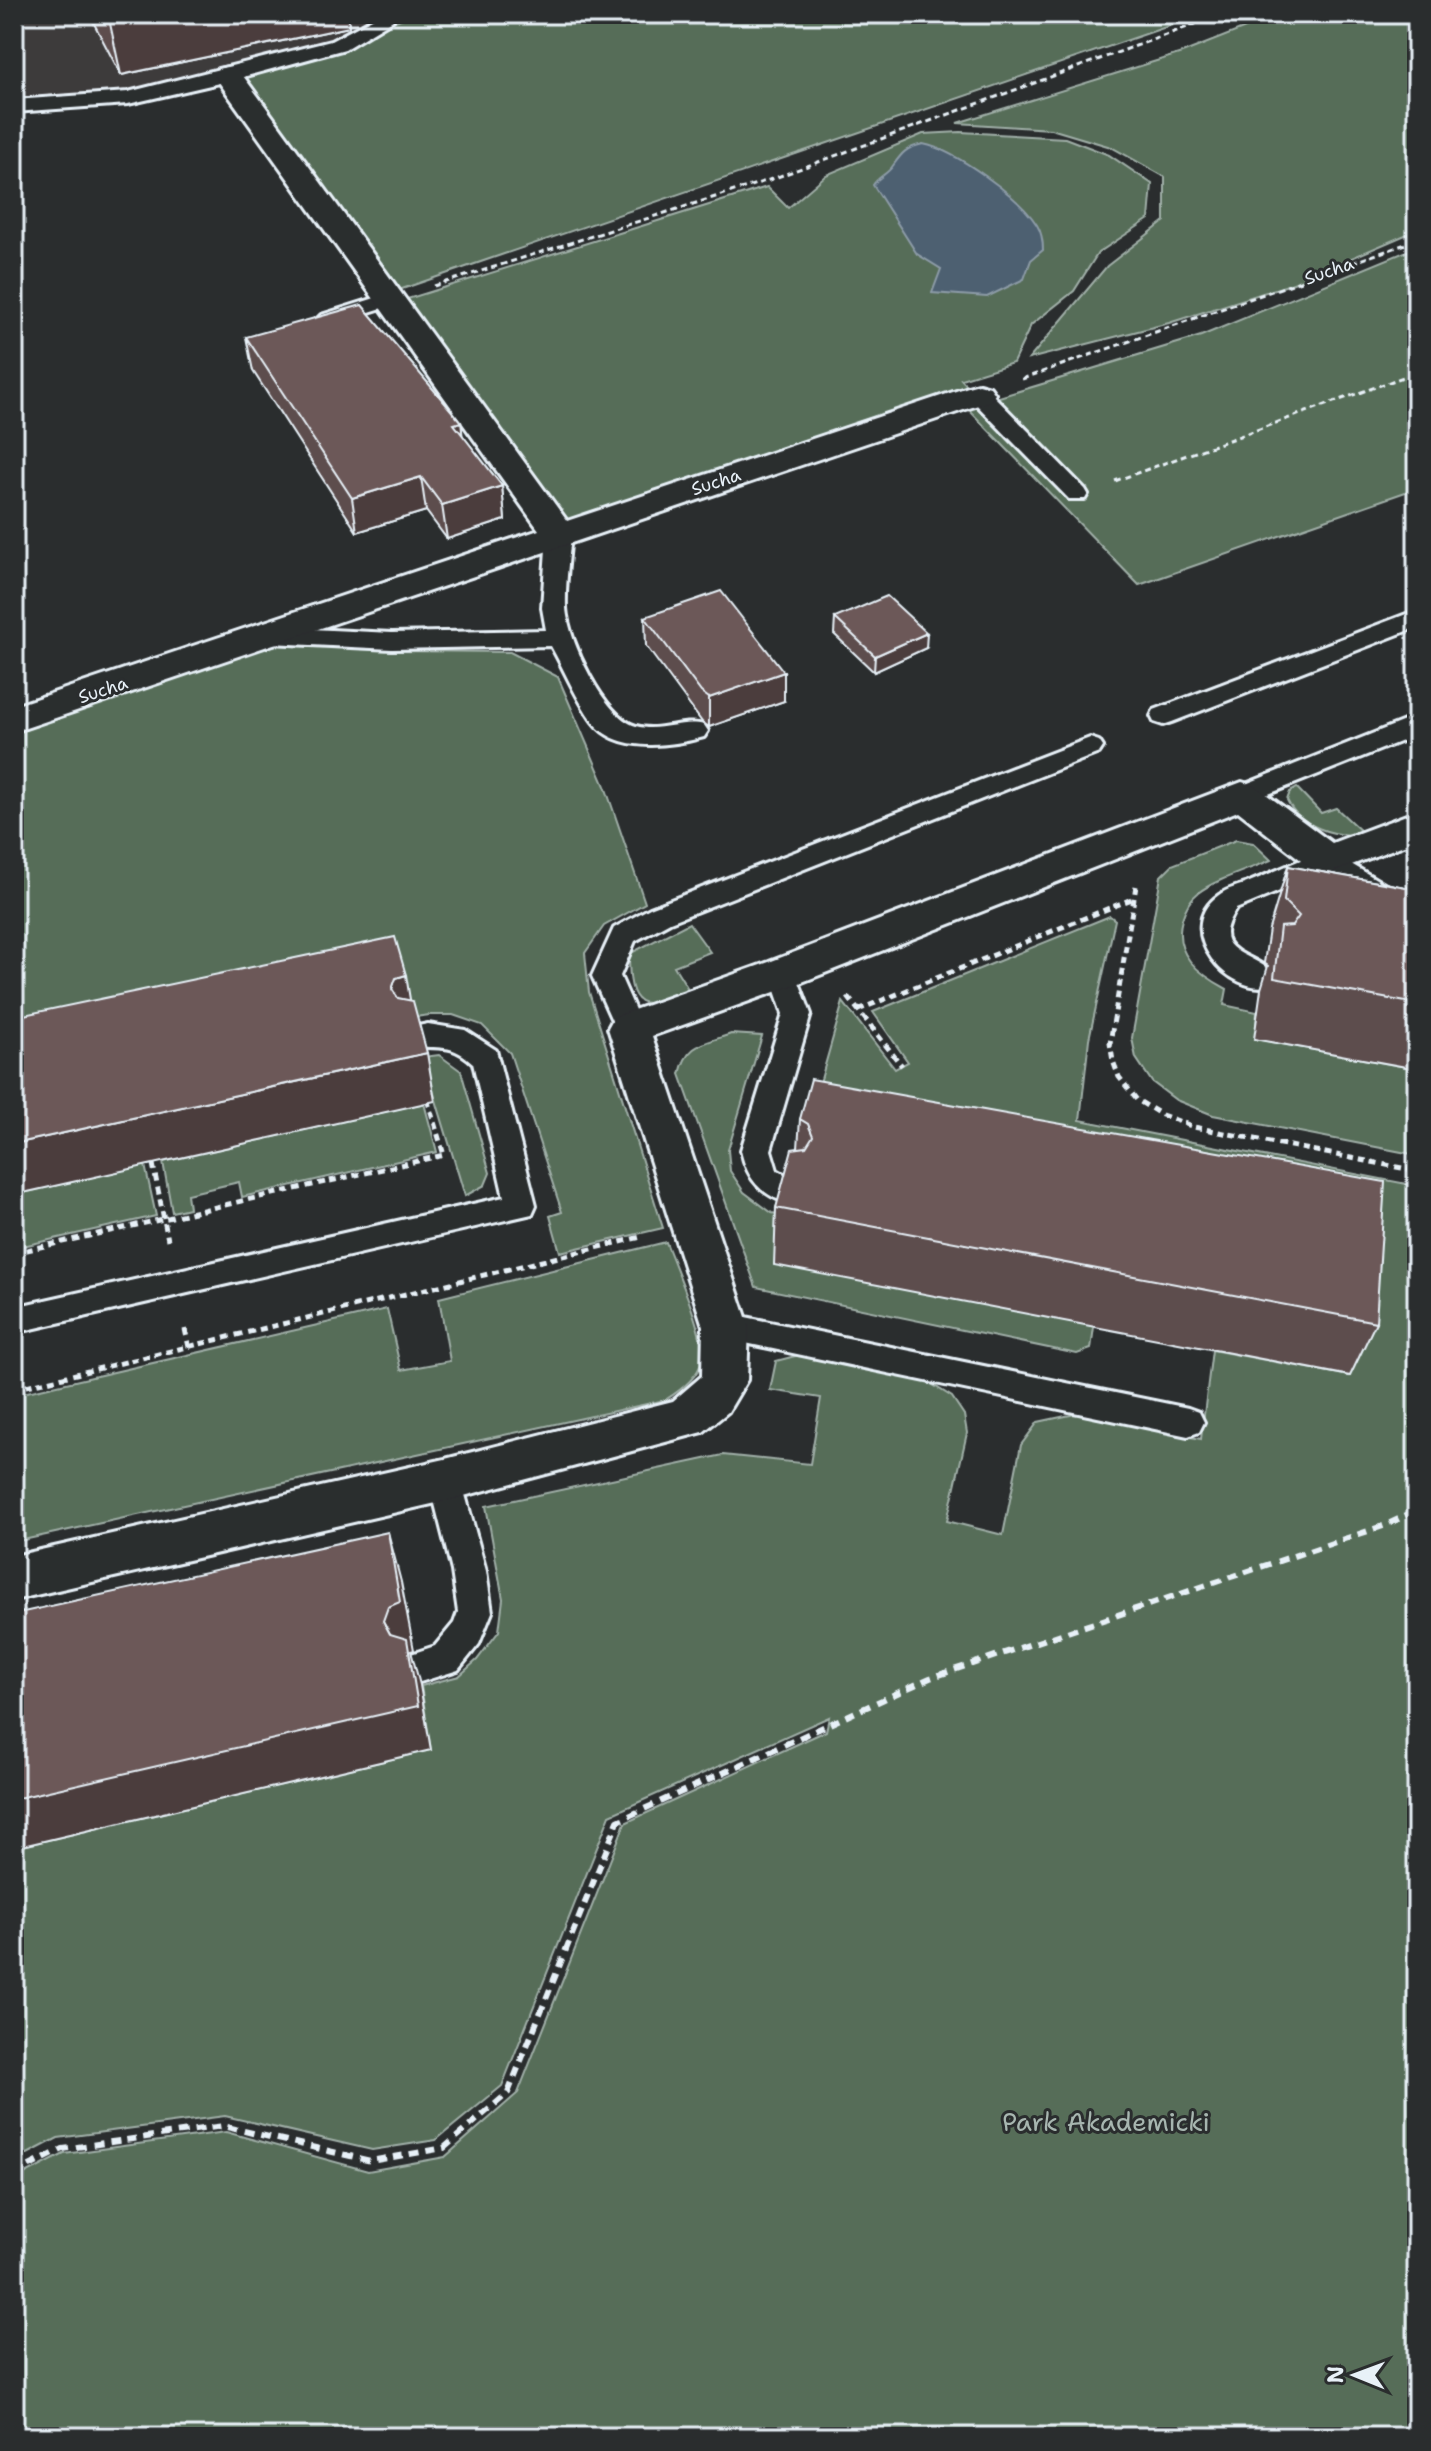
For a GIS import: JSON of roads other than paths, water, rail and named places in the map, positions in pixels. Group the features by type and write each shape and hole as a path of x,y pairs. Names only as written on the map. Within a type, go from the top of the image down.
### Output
{"street":[{"path":"228,75 559,534"},
{"name":"Sucha","path":"14,719 979,394"},
{"path":"14,1578 445,1480 686,1418 708,1404 728,1376 726,1326 629,1028 783,973 1242,795 1328,860 1417,825"}],"lane":[{"path":"14,106 128,98 228,75 338,45 384,20 380,14"},
{"path":"317,322 391,299"},
{"path":"979,394 1077,494"},
{"path":"559,534 554,608 559,638 604,719 632,735 665,736 695,731"},
{"path":"1163,716 1417,618"},
{"path":"270,635 392,641 559,638"},
{"path":"1242,795 1417,725"},
{"path":"629,1028 606,976 624,935 660,915 1090,747"},
{"path":"1262,978 1233,966 1218,951 1212,933 1216,914 1227,902 1328,860 1377,892 1417,903"},
{"path":"783,973 797,1014 756,1150 760,1170 774,1186 792,1193"},
{"path":"14,1320 521,1205 486,1058 475,1046 459,1037 418,1036"},
{"path":"726,1326 1188,1422"},
{"path":"417,1667 446,1659 467,1633 475,1612 466,1557 445,1480"}],"water":[{"path":"923,144 952,155 986,176 1029,214 1042,237 1043,250 1031,260 1024,279 987,297 932,293 941,269 917,254 873,185 904,152"}],"park label":[{"name":"Park Akademicki","path":"1106,2121"}]}
